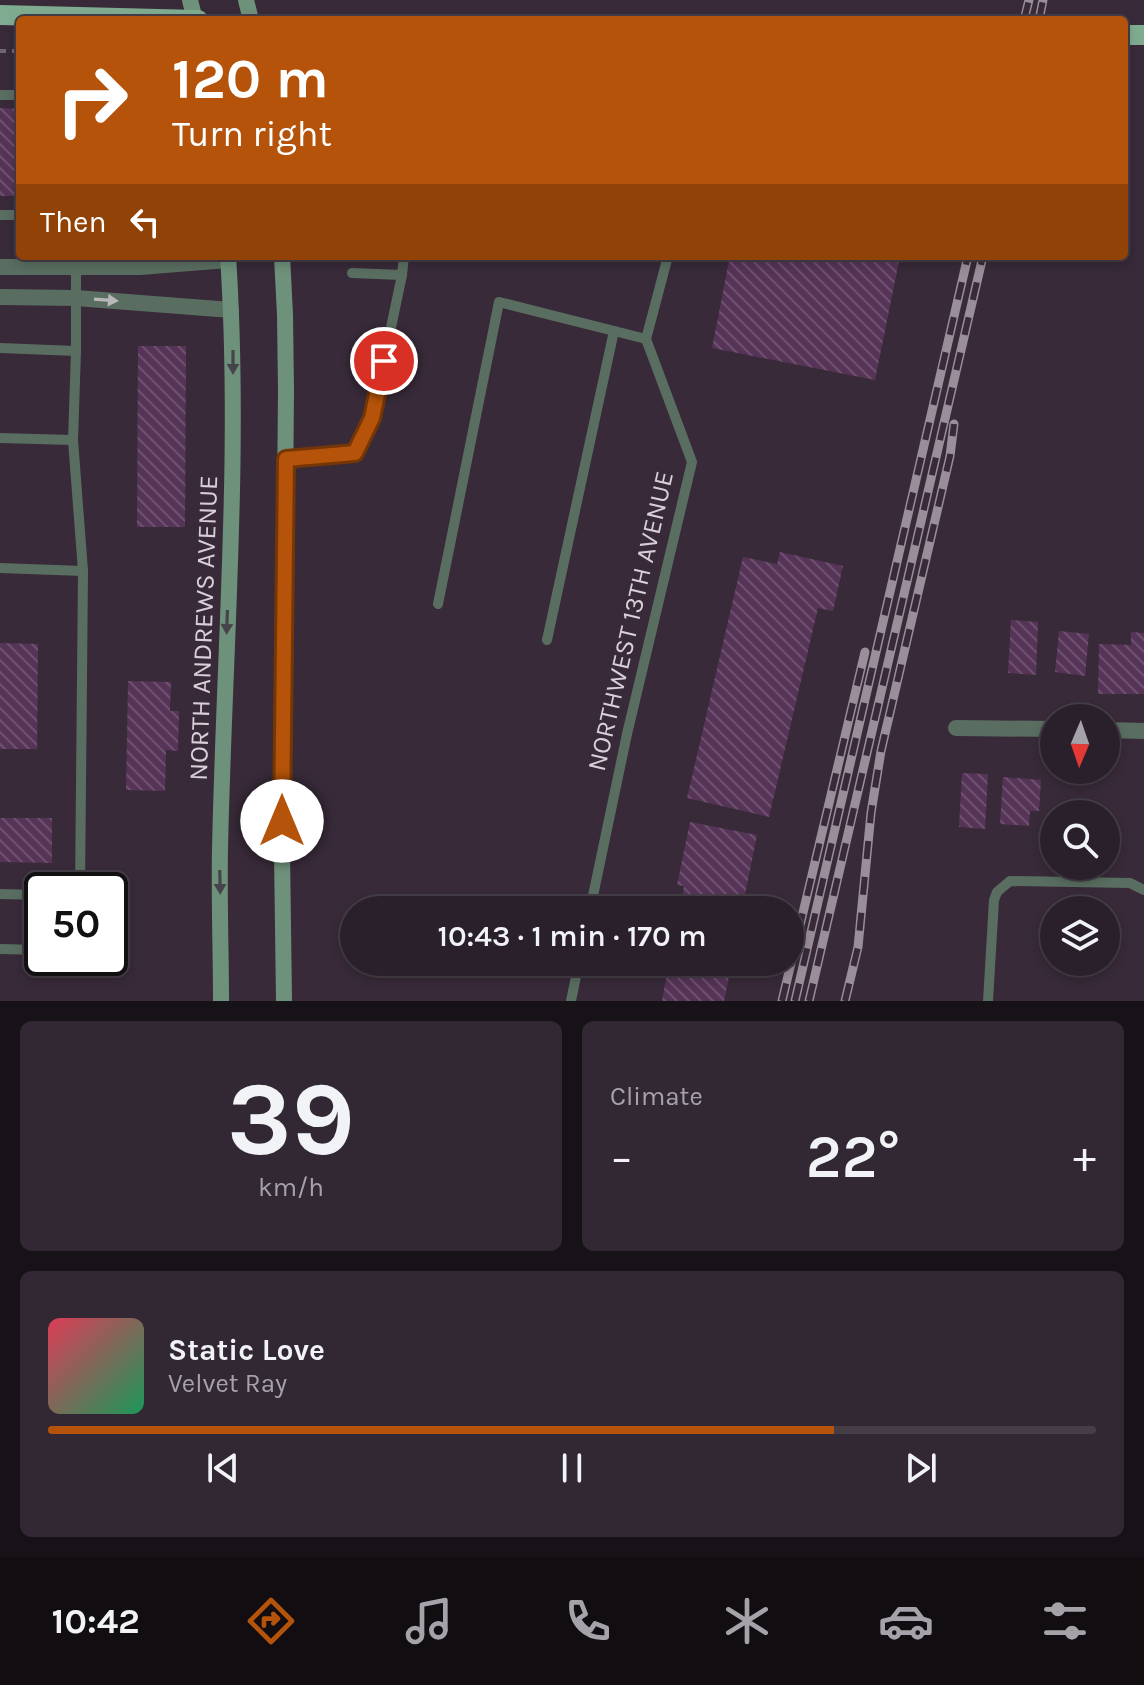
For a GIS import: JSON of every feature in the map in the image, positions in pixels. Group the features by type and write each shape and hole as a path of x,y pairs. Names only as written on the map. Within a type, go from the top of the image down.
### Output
{"main road":[{"path":"0,15 39,16"},
{"name":"NORTH ANDREWS AVENUE","path":"221,1001 220,852 233,416 228,260"},
{"path":"282,260 286,459 282,837 284,1001"}],"street":[{"path":"0,267 76,262 140,267 208,260"},
{"path":"0,297 76,298 231,310"},
{"path":"956,728 1040,729"},
{"path":"1120,730 1144,731"}],"lane":[{"path":"286,459 355,453 372,418 404,260"},
{"path":"438,604 499,302 646,339 667,260"},
{"path":"76,262 73,440 83,571 80,872"},
{"path":"352,273 402,275"},
{"path":"547,640 614,331"},
{"name":"NORTHWEST 13TH AVENUE","path":"593,896 627,734 692,462 646,339"},
{"path":"0,348 76,351"},
{"path":"0,438 73,440"},
{"path":"0,568 83,571"},
{"path":"988,1001 994,900 997,892 1010,881 1130,883 1144,890"},
{"path":"0,894 24,895"},
{"path":"0,949 24,950"},
{"path":"571,1001 576,976"}],"building":[{"path":"0,108 16,109 16,196 0,196"},
{"path":"729,260 899,260 875,380 712,348"},
{"path":"138,346 186,346 185,527 137,527"},
{"path":"780,552 843,566 833,611 818,608 769,817 687,798 743,557 777,564"},
{"path":"1011,620 1038,622 1036,675 1008,673"},
{"path":"1059,631 1089,634 1085,676 1055,672"},
{"path":"1131,632 1144,633 1144,694 1098,694 1099,644 1131,645"},
{"path":"0,643 38,644 37,749 0,749"},
{"path":"128,681 171,682 170,711 179,711 178,751 166,750 165,791 126,790"},
{"path":"962,773 988,774 985,829 959,827"},
{"path":"1003,777 1040,780 1039,811 1030,811 1029,826 1000,824"},
{"path":"0,818 52,818 52,863 0,862"},
{"path":"690,822 757,835 745,896 682,896 684,886 677,885"},
{"path":"666,976 729,976 724,1001 662,1001"}],"railway":[{"path":"1025,16 1029,0"},
{"path":"1040,16 1043,0"},
{"path":"795,1001 967,260"},
{"path":"809,1001 982,260"},
{"path":"845,1001 858,947 871,813 881,751 950,456 954,424"},
{"path":"782,1001 865,652"}],"route":[{"path":"282,821 286,459 355,453 372,418 384,361"}]}
